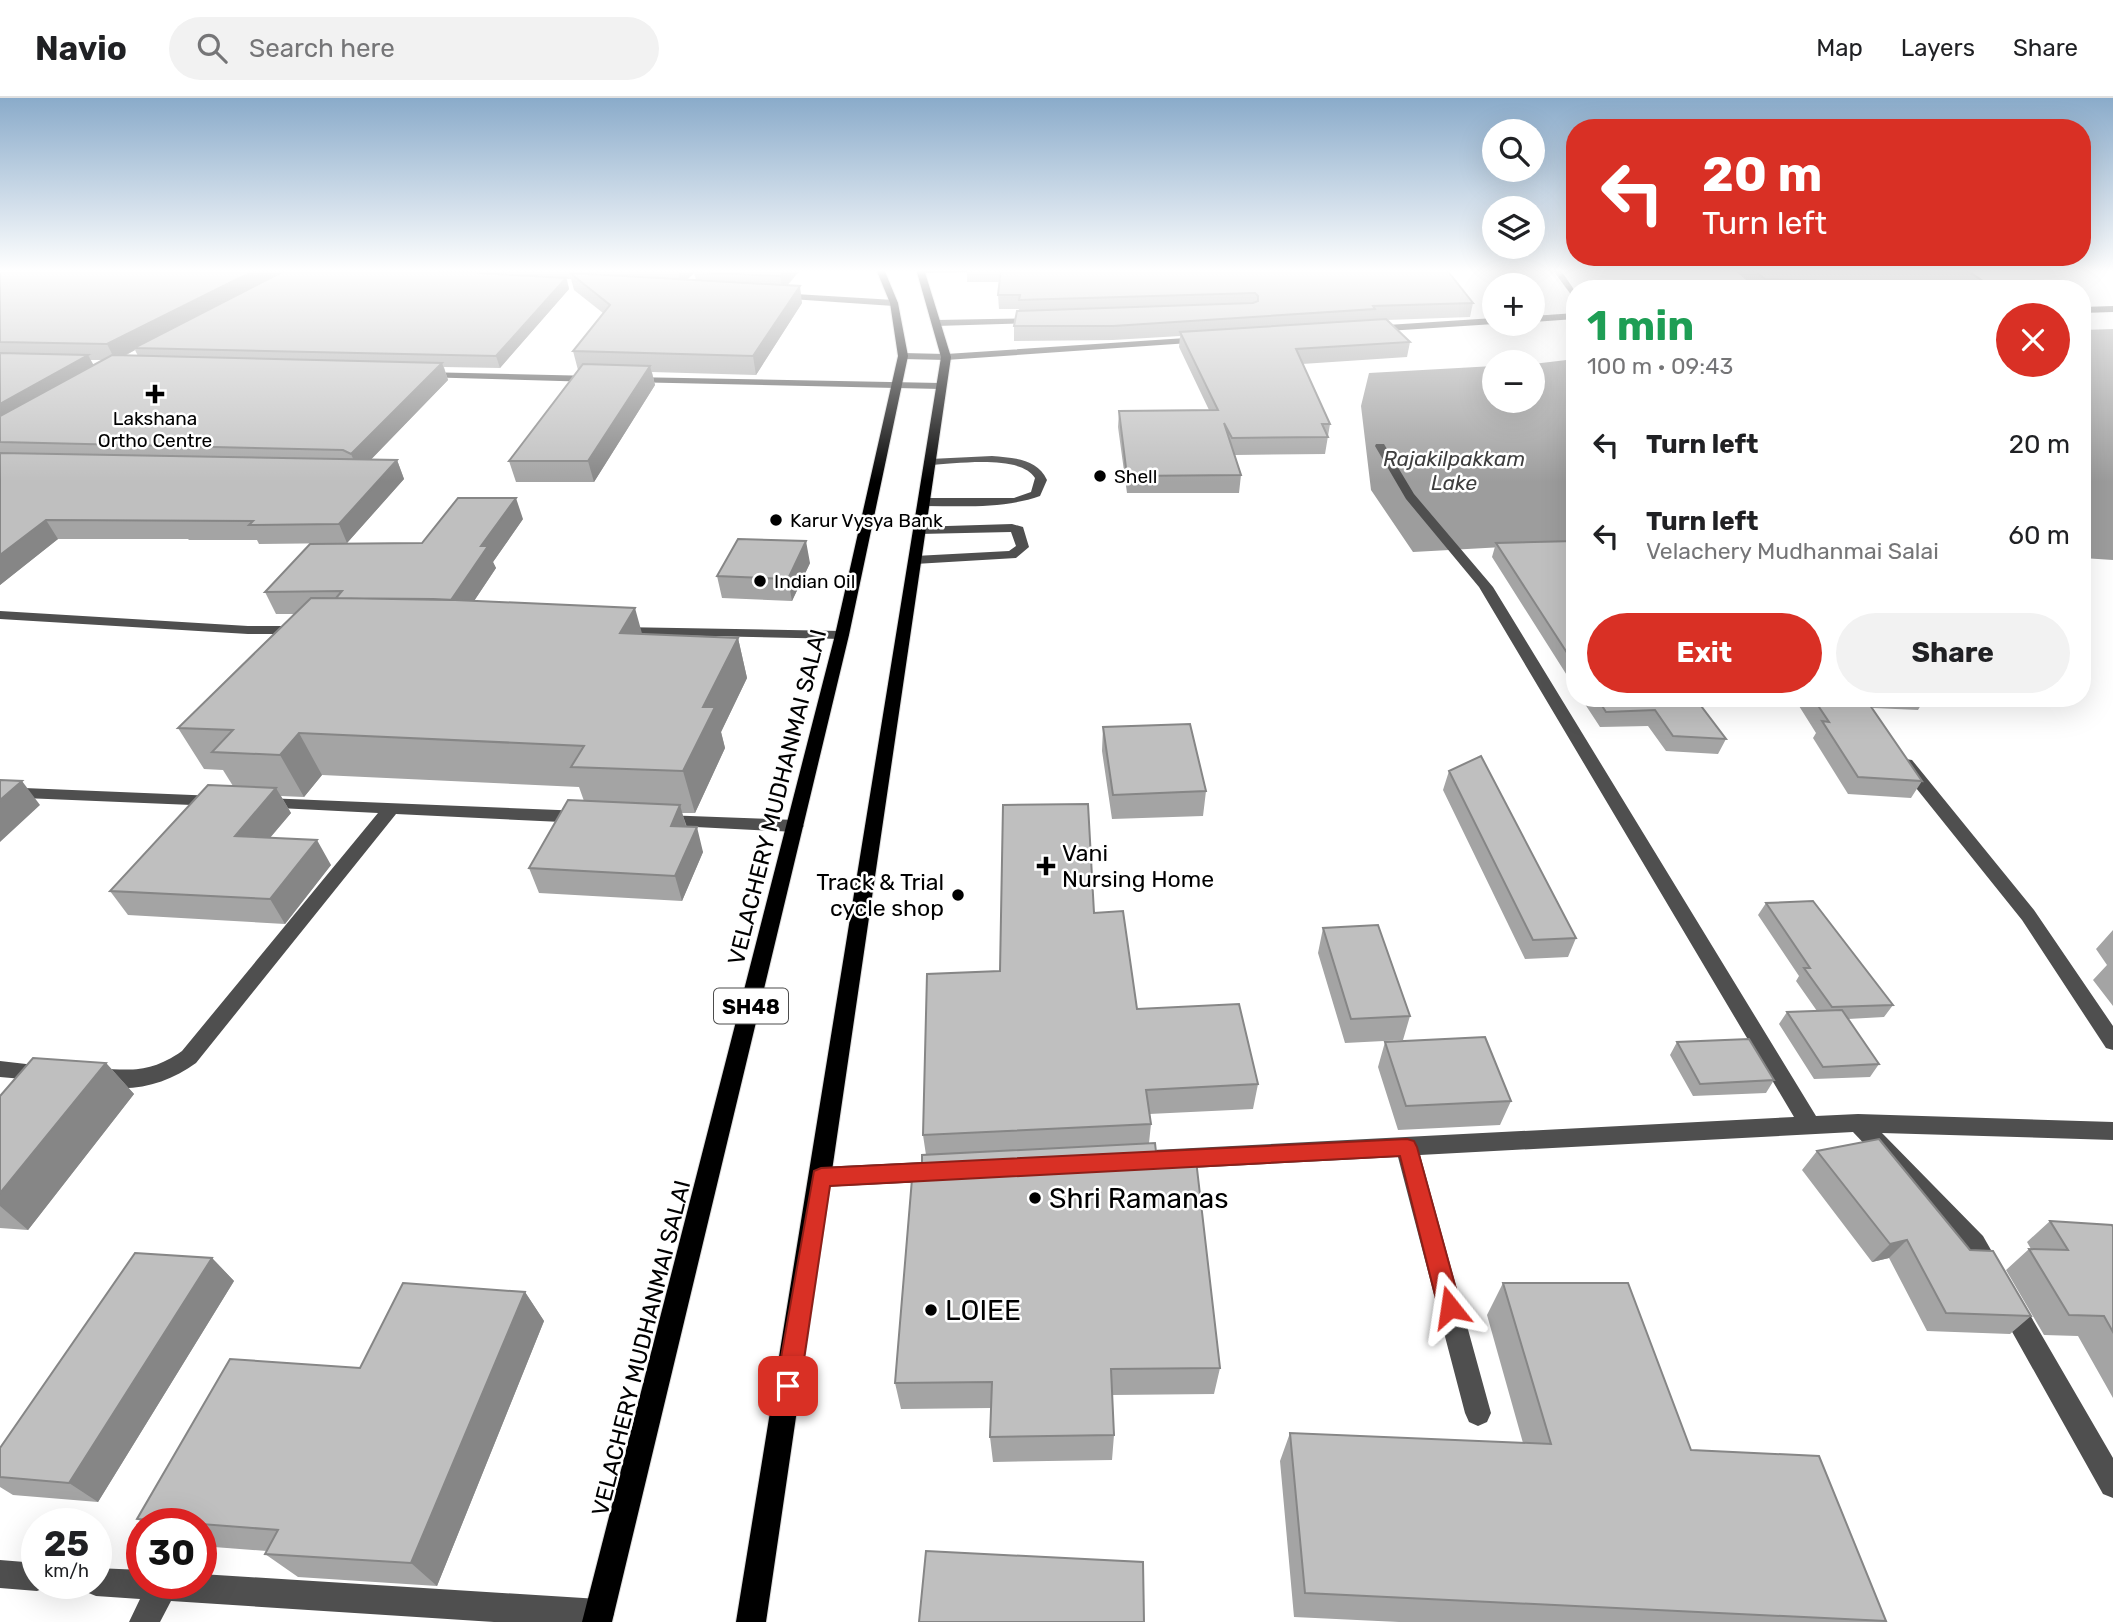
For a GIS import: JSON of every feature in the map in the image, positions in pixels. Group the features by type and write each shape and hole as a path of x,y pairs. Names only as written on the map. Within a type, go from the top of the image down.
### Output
{"main road":[{"name":"VELACHERY MUDHANMAI SALAI","path":"598,1618 842,635 894,387 903,356 900,340"},
{"path":"751,1622 946,357 941,340"}],"street":[{"path":"903,356 946,357 1204,340"},
{"path":"418,375 610,380"},
{"path":"624,380 941,386"},
{"path":"1380,446 1412,500 1437,530 1470,562 1486,587 1810,1125"},
{"path":"924,502 1014,501 1036,494 1041,483 1041,477 1033,466 1015,461 930,462"},
{"path":"915,560 1012,555 1023,547 1019,530 1012,528 919,530"},
{"path":"0,615 248,629 317,630"},
{"path":"605,631 842,635"},
{"path":"1897,752 2028,915 2113,1042"},
{"path":"0,792 601,818"},
{"path":"0,1069 142,1080 170,1072 189,1058 391,809"},
{"path":"643,820 796,826"},
{"path":"1858,1122 1975,1244 2112,1481"},
{"path":"1114,1162 1858,1122 2113,1131"},
{"path":"1407,1147 1478,1413"},
{"path":"821,1177 961,1170"},
{"path":"0,1574 21,1576"},
{"path":"217,1592 598,1618"},
{"path":"144,1622 156,1599"}],"water":[{"path":"2091,340 2113,340 2113,560 2091,559"},
{"name":"Rajakilpakkam Lake","path":"1566,360 1566,544 1413,552 1371,490 1361,406 1369,373 1482,367 1482,413 1545,413 1545,363"}],"building":[{"path":"0,340 115,340 107,344"},
{"path":"149,340 510,340 496,356 134,348"},
{"path":"582,340 764,340 753,356 573,351"},
{"path":"1184,340 1410,342 1296,349 1330,424 1322,424 1328,437 1232,438 1224,423 1241,475 1127,476 1119,411 1218,410"},
{"path":"0,353 88,355 0,404"},
{"path":"112,355 442,363 351,454 343,450 0,442 0,416"},
{"path":"583,364 650,366 588,461 509,461"},
{"path":"0,453 397,460 339,524 249,525 253,521 46,520 0,555"},
{"path":"458,498 516,498 481,546 488,546 451,600 336,598 342,591 265,592 310,544 422,543"},
{"path":"738,539 806,541 788,579 717,576"},
{"path":"1566,541 1566,651 1496,543"},
{"path":"311,598 433,599 635,608 620,633 738,638 703,707 715,707 683,771 571,767 584,746 299,733 280,755 212,752 233,730 178,728"},
{"path":"1603,707 1702,707 1726,739 1673,736 1655,710 1606,712"},
{"path":"1819,707 1871,707 1922,781 1858,777 1822,721 1829,722"},
{"path":"1190,724 1206,791 1113,795 1103,727"},
{"path":"1481,756 1576,938 1533,940 1449,771"},
{"path":"0,780 22,781 0,800"},
{"path":"208,785 276,788 235,836 317,840 270,899 110,891"},
{"path":"568,800 680,805 671,826 697,827 675,876 529,868"},
{"path":"1088,804 1094,913 1123,911 1137,1009 1239,1004 1258,1084 1146,1090 1151,1124 923,1135 927,974 1000,971 1003,805"},
{"path":"1813,901 1893,1005 1832,1007 1804,968 1810,968 1766,903"},
{"path":"1378,925 1410,1016 1351,1019 1323,928"},
{"path":"1842,1010 1879,1064 1823,1067 1787,1012"},
{"path":"1485,1037 1511,1101 1406,1106 1385,1042"},
{"path":"1749,1039 1774,1080 1700,1084 1677,1042"},
{"path":"33,1058 106,1063 0,1193 0,1096"},
{"path":"1879,1139 1970,1250 1993,1251 2031,1316 1946,1313 1907,1240 1890,1244 1817,1151"},
{"path":"1155,1143 1157,1161 1196,1160 1220,1368 1111,1369 1114,1435 990,1437 992,1382 895,1383 912,1179 922,1178 922,1155"},
{"path":"2050,1221 2112,1225 2113,1332 2104,1316 2069,1315 2029,1249 2068,1250"},
{"path":"135,1253 212,1258 69,1483 0,1477 0,1448"},
{"path":"403,1283 525,1292 411,1563 265,1554 278,1530 217,1525 217,1508 143,1508 230,1359 360,1368"},
{"path":"1503,1283 1628,1283 1691,1450 1819,1456 1886,1621 1305,1593 1290,1433 1551,1444"},
{"path":"926,1551 1143,1562 1144,1622 919,1622"}],"place":[{"name":"Lakshana Ortho Centre","path":"155,394"},
{"name":"Shell","path":"1100,476"},
{"name":"Karur Vysya Bank","path":"776,520"},
{"name":"Indian Oil","path":"760,581"},
{"name":"Vani Nursing Home","path":"1046,866"},
{"name":"Track & Trial cycle shop","path":"958,895"},
{"name":"Shri Ramanas","path":"1035,1198"},
{"name":"LOIEE","path":"931,1310"}],"route":[{"path":"788,1386 821,1177 1407,1147 1450,1307"}]}
